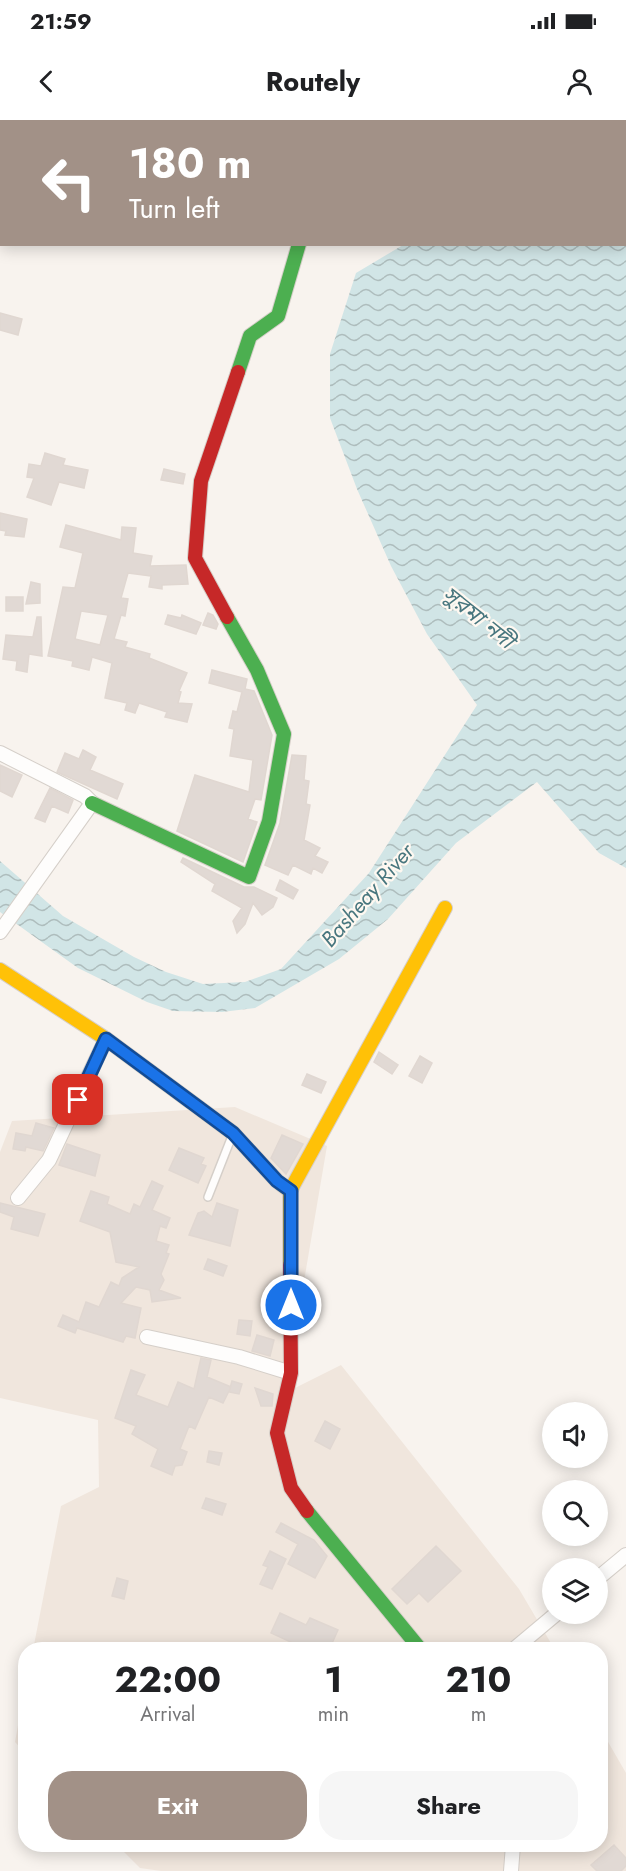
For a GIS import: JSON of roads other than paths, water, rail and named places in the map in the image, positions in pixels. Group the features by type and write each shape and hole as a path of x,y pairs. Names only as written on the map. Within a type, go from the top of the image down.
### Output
{"street":[{"path":"0,753 85,796 92,803 249,877 269,821 284,734 257,670 195,558 201,481 250,336 278,316 298,246"},
{"path":"2,930 92,803"},
{"path":"414,1642 318,1527 291,1488 276,1433 291,1373 291,1191 445,908"},
{"path":"0,970 106,1039 233,1133 277,1181 291,1191"},
{"path":"18,1198 49,1160 106,1039"},
{"path":"147,1337 239,1358 291,1373"},
{"path":"608,1571 626,1555"},
{"path":"523,1642 544,1624"},
{"path":"511,1871 512,1852"}],"lane":[{"path":"208,1197 233,1133"}],"water":[{"path":"401,246 626,246 626,868 599,853 537,782 456,843 388,919 339,959 255,1008 222,1012 173,1011 147,1002 78,968 0,912 0,861 63,916 134,957 166,972 203,984 245,982 281,969 369,873 477,705 427,634 391,566 357,489 330,418 330,354 356,273"}],"water label":[{"name":"সুরমা নদী","path":"479,617"},
{"name":"Basheay River","path":"367,895"}]}
